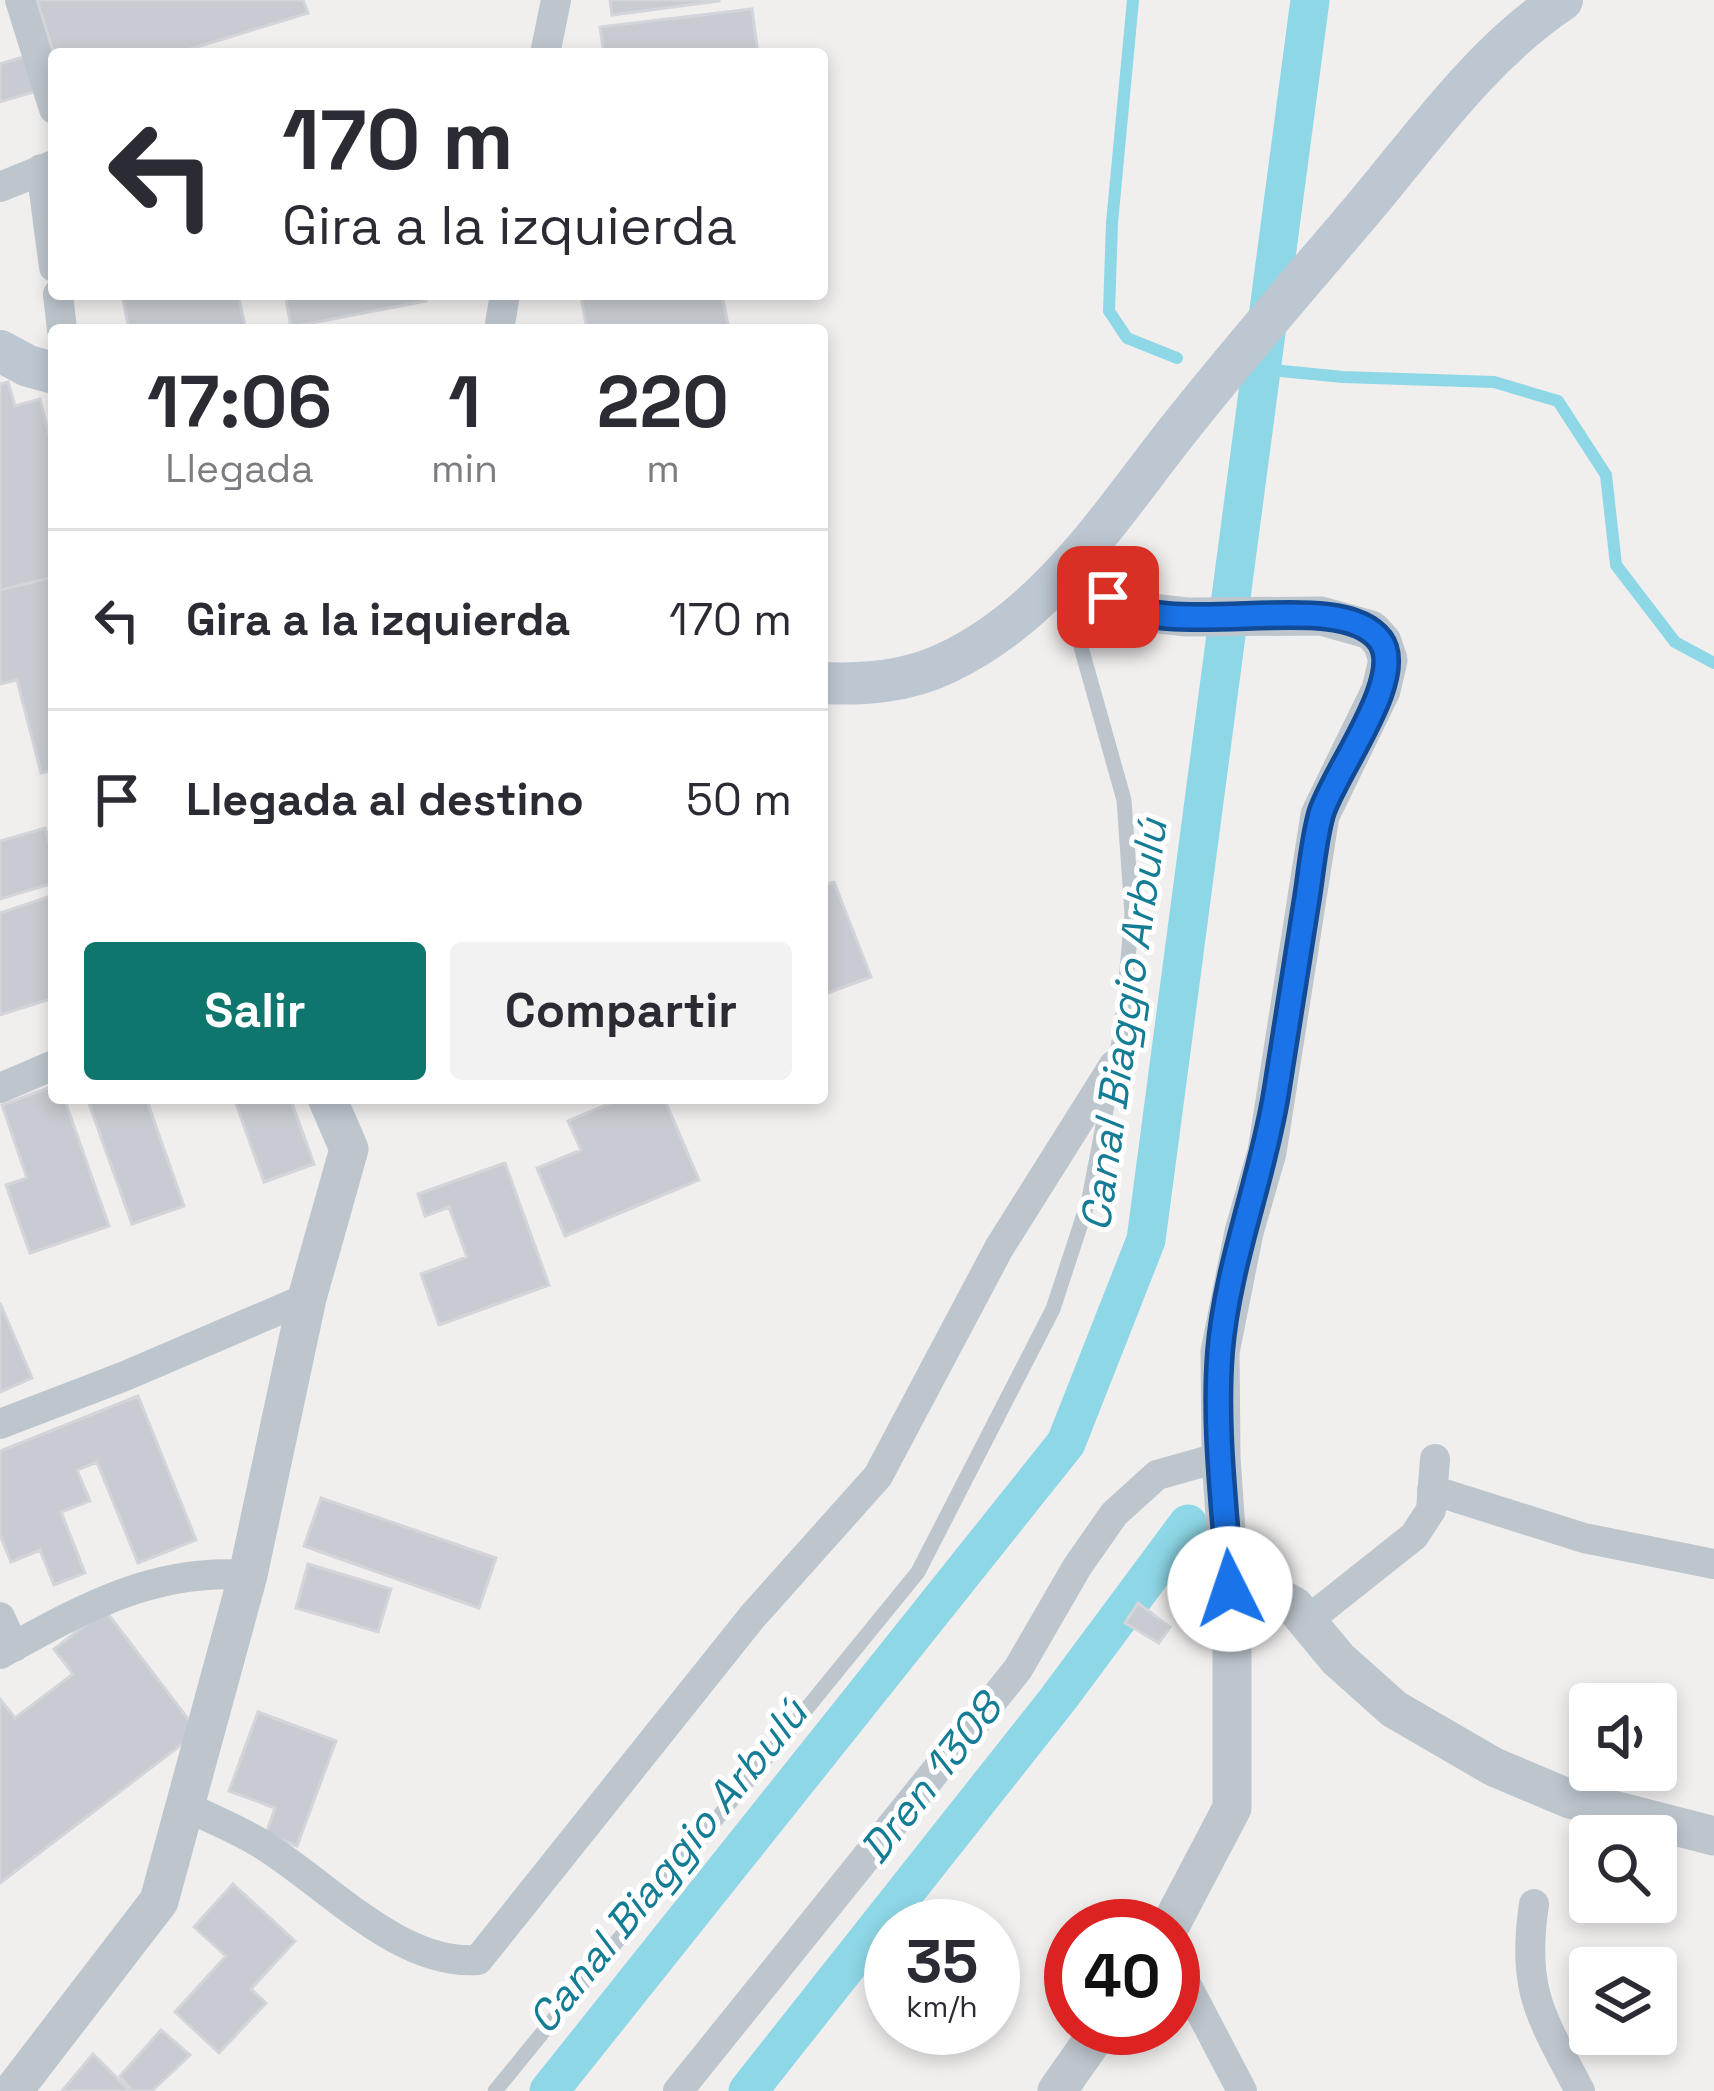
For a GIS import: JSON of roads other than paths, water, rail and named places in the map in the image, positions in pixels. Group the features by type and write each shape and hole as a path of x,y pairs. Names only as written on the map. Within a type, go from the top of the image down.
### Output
{"main road":[{"path":"828,682 894,680 944,665 983,643 1035,602 1083,553 1178,430 1439,118 1531,20 1562,0"},
{"path":"0,351 48,371"}],"street":[{"path":"20,0 48,90"},
{"path":"546,48 556,0"},
{"path":"0,187 47,167"},
{"path":"1083,553 1095,580 1124,610 1187,617 1322,616 1370,630 1382,642 1388,659 1382,690 1321,815 1267,1152 1244,1232 1220,1352 1231,1604 1232,1808 1184,1899"},
{"path":"185,1806 261,1844 383,1930 433,1956 478,1960 752,1617 878,1476 999,1248 1114,1065"},
{"path":"0,1088 48,1068"},
{"path":"13,2091 159,1901 248,1575 307,1298 349,1148 330,1104"},
{"path":"0,1424 307,1298"},
{"path":"678,2091 1018,1669 1114,1514 1157,1475 1221,1457"},
{"path":"1307,1622 1414,1536 1431,1510 1434,1475 1584,1538 1714,1564"},
{"path":"0,1617 7,1650 149,1582 204,1572 248,1575"},
{"path":"1231,1604 1262,1589 1294,1606 1338,1659 1394,1709 1494,1767 1570,1799 1714,1836"},
{"path":"1534,1904 1527,1950 1536,2007 1580,2091"},
{"path":"1200,2011 1242,2091"},
{"path":"1058,2091 1083,2055"}],"lane":[{"path":"495,2091 918,1572 1053,1309 1089,1198 1114,1065 1132,914 1124,800 1081,647 1094,623 1124,610"}],"waterway":[{"path":"1133,0 1112,223 1109,311 1127,338 1177,358"},
{"name":"Canal Biaggio Arbulú","path":"549,2091 1066,1443 1146,1240 1310,0"},
{"path":"1251,368 1343,377 1494,382 1558,401 1606,475 1616,565 1675,642 1714,663"},
{"name":"Dren 1308","path":"748,2091 1058,1699 1188,1524"}]}
